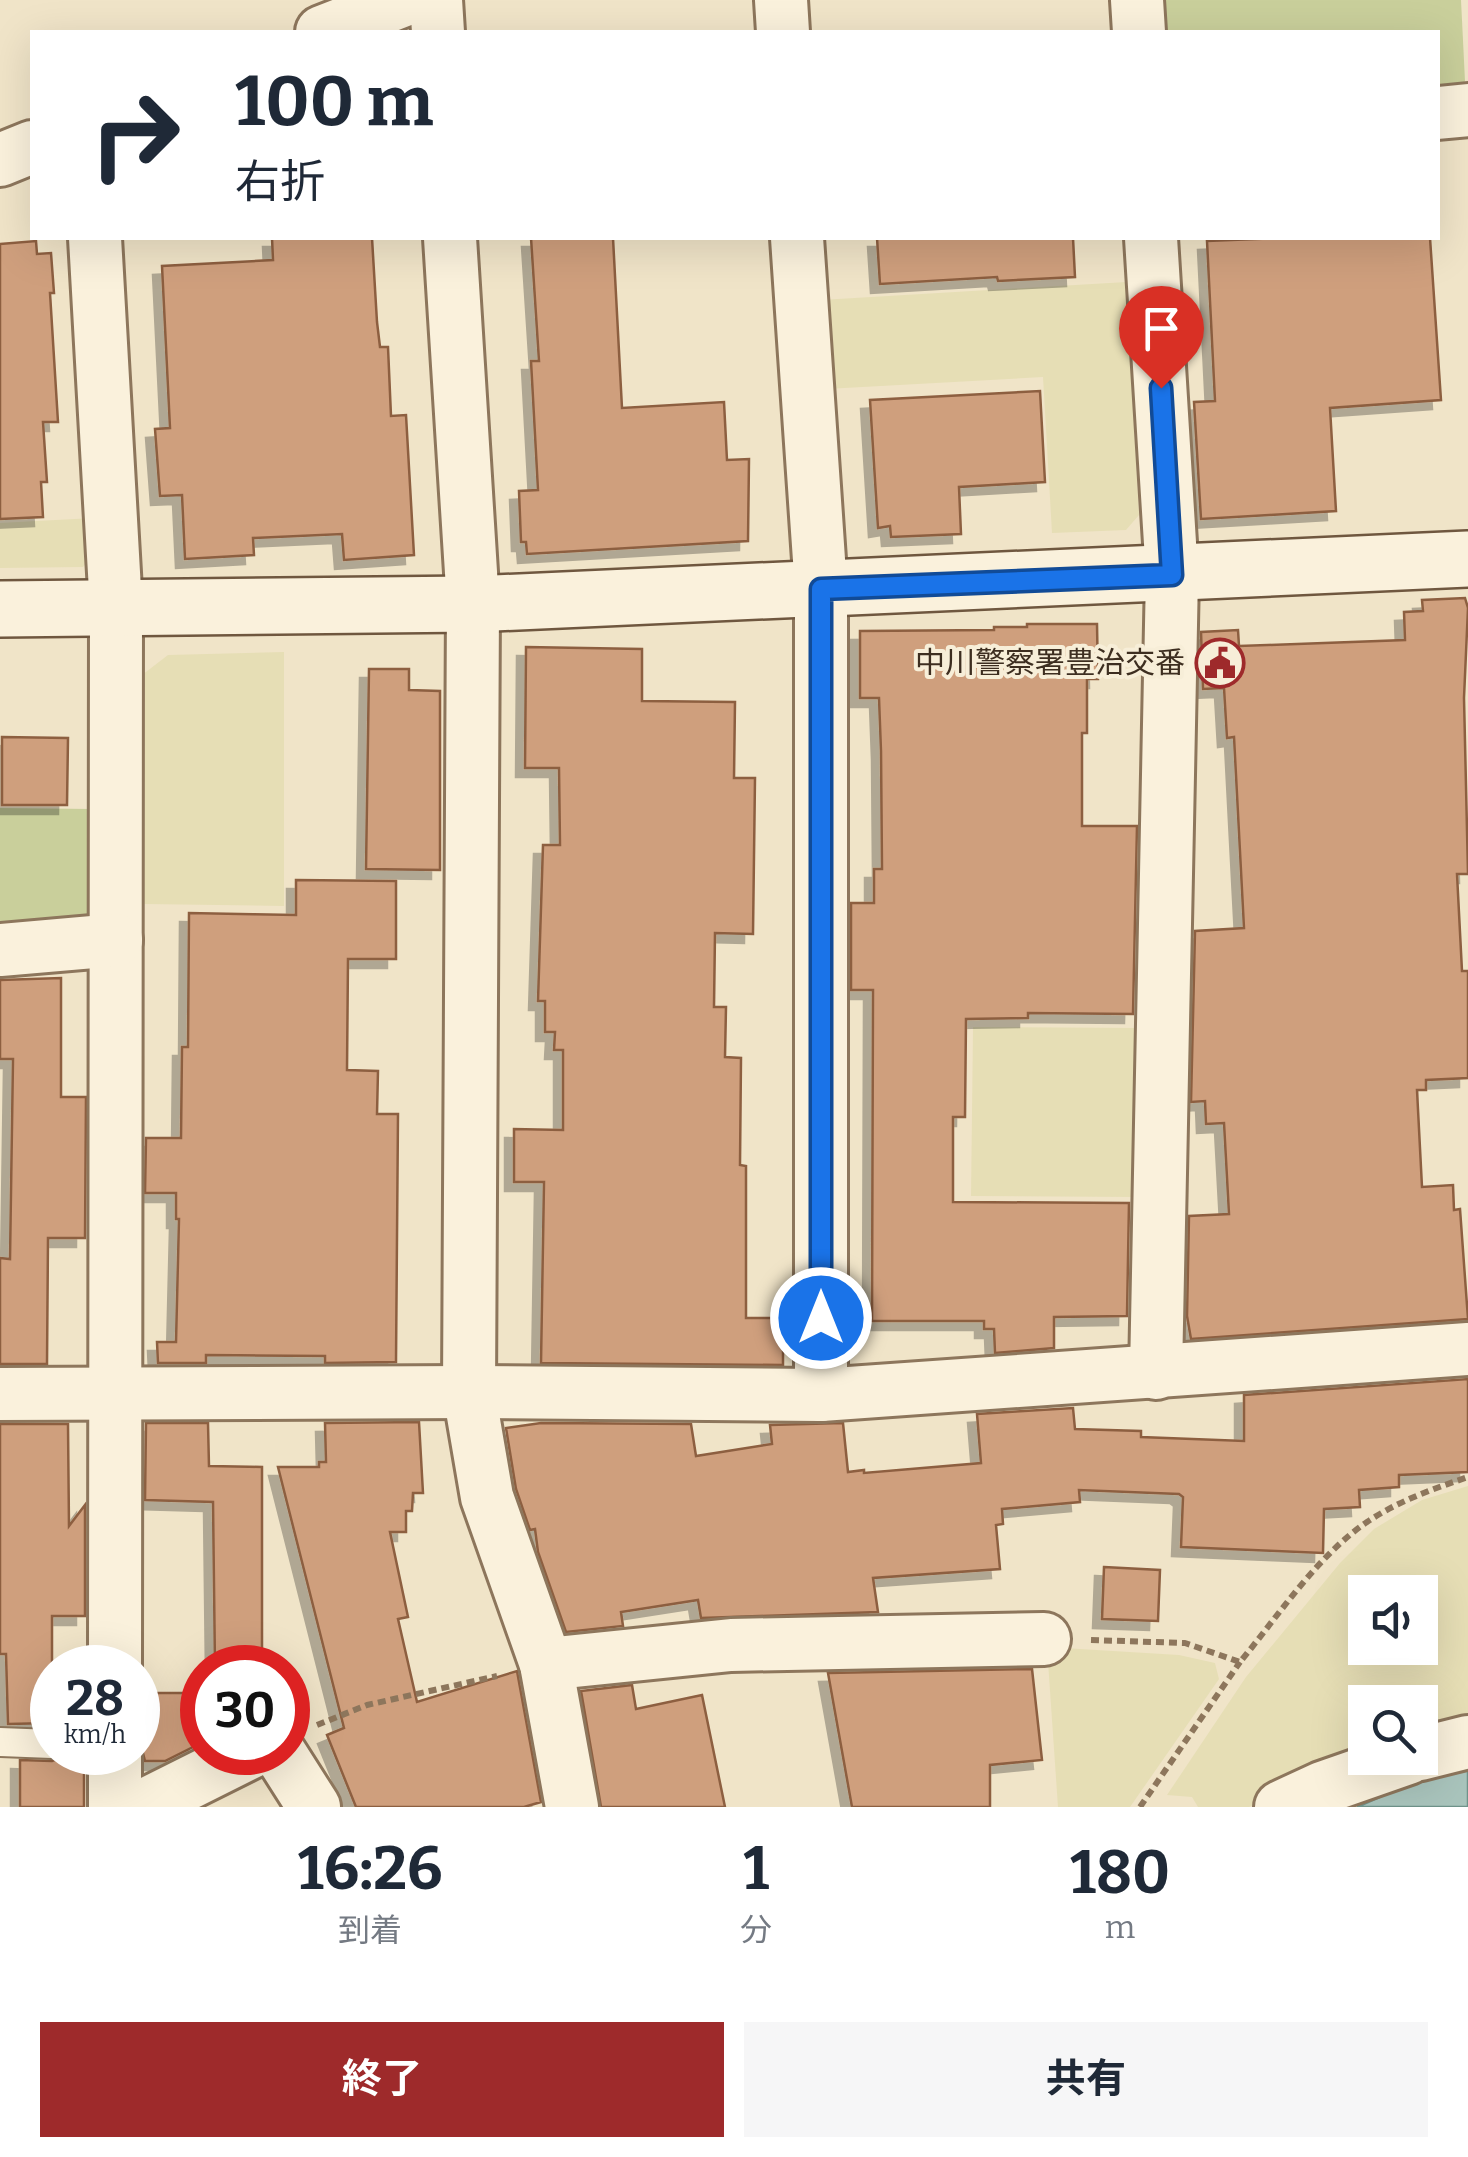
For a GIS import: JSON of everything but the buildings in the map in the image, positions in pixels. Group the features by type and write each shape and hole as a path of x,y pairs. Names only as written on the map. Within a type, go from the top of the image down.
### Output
{"street":[{"path":"327,30 404,0"},
{"path":"436,0 438,30"},
{"path":"781,0 783,30"},
{"path":"1136,0 1138,30"},
{"path":"1440,113 1468,110"},
{"path":"0,160 30,148"},
{"path":"95,240 116,608 115,1645"},
{"path":"450,240 473,604 469,1392 487,1496 546,1664 572,1807"},
{"path":"797,240 821,589 821,1395"},
{"path":"1151,240 1172,575 1156,1373"},
{"path":"0,609 473,604 1468,559"},
{"path":"0,950 116,940"},
{"path":"0,1394 821,1395 1468,1349"},
{"path":"546,1664 732,1645 1044,1639"},
{"path":"1438,1750 1468,1742"},
{"path":"115,1775 115,1807"},
{"path":"141,1807 205,1775"},
{"path":"303,1775 314,1807"},
{"path":"1280,1807 1359,1775"}],"lane":[{"path":"0,1742 30,1743"}],"path":[{"path":"1140,1807 1240,1662 1329,1556 1367,1522 1418,1494 1468,1478"},
{"path":"1044,1639 1185,1643 1240,1662"},
{"path":"310,1732 367,1706 546,1664"}],"shaded area":[{"path":"1126,282 1139,515 1126,530 1052,533 1043,377 826,389 821,300"},
{"path":"93,518 95,553 83,567 0,568 0,523"},
{"path":"284,652 284,906 143,904 142,675 168,655"},
{"path":"973,1027 1137,1028 1135,1197 971,1196"},
{"path":"1468,1486 1468,1727 1438,1734 1438,1685 1348,1685 1348,1766 1249,1807 1198,1807 1192,1797 1167,1795 1246,1677 1340,1563 1374,1529 1422,1500"},
{"path":"1047,1647 1179,1655 1215,1663 1219,1679 1130,1807 1058,1807"}],"green space":[{"path":"1159,0 1461,0 1465,81 1449,97 1440,98 1440,30 1161,30"},
{"path":"0,808 92,809 92,919 0,936"}],"water":[{"path":"1468,1763 1468,1807 1357,1807 1382,1796 1381,1783 1416,1775 1438,1775 1438,1770"}],"place":[{"name":"中川警察署豊治交番","path":"1220,663"}],"route":[{"path":"821,1318 821,589 1172,575 1161,388"}]}
